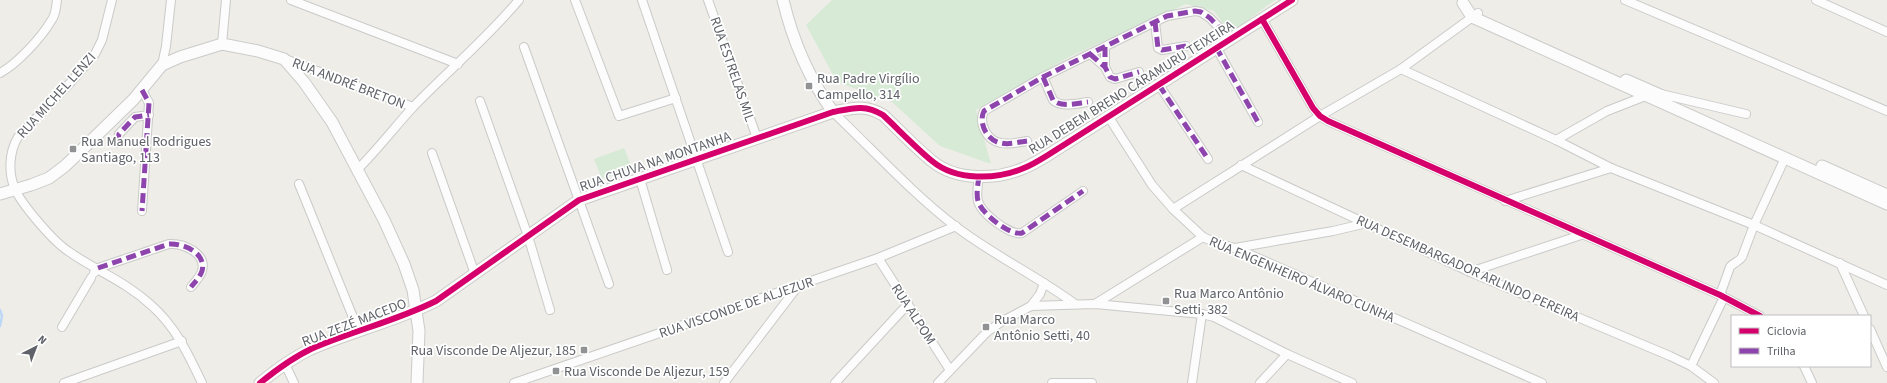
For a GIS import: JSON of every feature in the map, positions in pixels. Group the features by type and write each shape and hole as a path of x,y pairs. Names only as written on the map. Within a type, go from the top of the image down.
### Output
{"street":[{"path":"0,73 7,69 38,39 52,21 57,0"},
{"name":"RUA MICHEL LENZI","path":"16,191 12,180 12,145 95,54 102,40 112,0"},
{"path":"0,194 16,191 49,178 65,166 142,90 162,65 172,0"},
{"path":"222,44 226,0"},
{"path":"291,0 458,64"},
{"path":"358,169 379,148 413,107 499,23 519,0"},
{"path":"575,0 619,116 676,98"},
{"path":"642,0 728,252"},
{"name":"RUA ESTRELAS MIL","path":"708,0 757,138"},
{"path":"783,0 789,28 797,49 809,75 833,112 936,211 956,226 1074,304"},
{"name":"RUA DEBEM BRENO CARAMURU TEIXEIRA","path":"833,112 856,107 867,107 874,110 882,115 932,162 955,174 979,176 1004,174 1024,168 1048,155 1292,0"},
{"path":"1624,0 1887,111"},
{"path":"1816,0 1887,32"},
{"path":"1460,2 1475,15 1643,96 1887,204"},
{"path":"1027,141 1003,144 993,140 986,132 982,123 982,115 984,110 992,104 1043,77 1167,16 1195,11 1201,12 1210,18 1230,38"},
{"path":"1173,209 1320,116 1402,69 1475,15"},
{"path":"1475,15 1657,93 1887,195"},
{"path":"1262,19 1306,96 1320,116 1505,201 1722,296 1758,315"},
{"path":"1155,22 1158,48 1162,50 1186,46"},
{"path":"162,65 180,57 222,44 258,51 284,59 304,82 332,122 358,169 404,264 414,290 419,331 418,383"},
{"path":"524,47 609,284"},
{"path":"1105,47 1105,67 1108,74 1115,79 1139,72"},
{"path":"1216,47 1258,122"},
{"path":"1090,54 1105,67"},
{"name":"RUA ANDRÉ BRETON","path":"284,59 413,107"},
{"path":"1402,69 1556,140 1612,168 1754,225 1840,262 1887,285"},
{"path":"1043,77 1053,100 1056,102 1062,104 1088,102"},
{"path":"1159,85 1208,159"},
{"path":"142,90 149,103 142,211"},
{"path":"1556,140 1607,111 1643,96 1657,93 1746,114"},
{"path":"480,101 528,236 550,310"},
{"name":"RUA CHUVA NA MONTANHA","path":"417,310 436,300 475,274 580,200 833,112"},
{"path":"117,144 119,134 135,117 142,114 149,115"},
{"name":"RUA ENGENHEIRO ÁLVARO CUNHA","path":"1108,116 1152,185 1173,209 1203,237 1216,243 1235,248 1542,383"},
{"path":"432,152 475,274"},
{"path":"1691,366 1722,296 1730,267 1740,259 1785,158"},
{"name":"RUA DESEMBARGADOR ARLINDO PEREIRA","path":"1241,165 1470,272 1691,366 1714,383"},
{"path":"1505,201 1612,168"},
{"path":"979,176 978,201 980,207 1013,234 1022,233 1083,190"},
{"path":"640,179 667,270"},
{"name":"RUA ZEZÉ MACEDO","path":"299,184 359,332"},
{"path":"16,191 36,220 67,250 94,273 132,288 167,320 182,341 202,383"},
{"path":"1235,248 1333,231 1367,223"},
{"name":"RUA VISCONDE DE ALJEZUR","path":"514,383 878,258 956,226"},
{"path":"1470,272 1581,235"},
{"path":"1095,304 1203,237"},
{"path":"62,327 94,273 169,244 178,243 185,245 200,258 202,263 200,276 191,287"},
{"name":"RUA ALPOM","path":"878,258 950,370"},
{"path":"1840,262 1864,315"},
{"path":"938,383 987,332 1001,322 1031,306 1040,294 1044,283"},
{"path":"724,383 798,286"},
{"path":"835,383 908,304"},
{"path":"1031,306 1095,304 1202,314 1224,321 1287,354 1350,382"},
{"name":"RUA ZEZÉ MACEDO","path":"260,383 284,364 311,349 417,310"},
{"path":"1192,383 1202,314"},
{"path":"1871,331 1887,366"},
{"path":"64,383 182,341"},
{"path":"1260,383 1287,354"},
{"path":"284,364 294,383"},
{"path":"1804,367 1812,383"},
{"path":"1052,383 1092,383"}],"green space":[{"path":"832,0 1275,0 1230,33 1214,11 1186,4 1069,57 976,110 991,164 940,146 892,102 837,82 806,25"},
{"path":"624,148 632,168 602,179 594,159"}],"waterway":[{"path":"0,310 2,316 0,326"}],"marked path":[{"path":"1027,141 1011,144 996,142 988,135 983,126 982,116 984,111 1043,77 1167,16 1195,11 1201,12 1210,18 1229,38"},
{"path":"1155,22 1158,48 1162,50 1186,46"},
{"path":"1105,47 1105,67 1110,77 1115,79 1139,72"},
{"path":"1216,47 1258,122"},
{"path":"1090,54 1105,67"},
{"path":"1043,77 1053,100 1056,102 1060,104 1088,102"},
{"path":"1159,85 1208,159"},
{"path":"142,90 149,103 142,211"},
{"path":"117,143 119,134 135,117 149,115"},
{"path":"979,176 977,195 980,206 997,223 1010,231 1017,233 1022,233 1083,191"},
{"path":"98,268 169,244 181,245 193,250 201,259 203,265 201,273 191,287"}],"cycle path":[{"path":"260,383 284,364 311,349 436,301 579,200 833,112 859,108 870,109 877,112 883,115 932,161 942,168 953,172 964,175 989,176 1001,175 1024,168 1048,155 1292,0"},
{"path":"1262,19 1313,108 1320,116 1328,121 1720,295 1758,315"}],"place":[{"name":"Rua Padre Virgílio Campello, 314","path":"809,86"},
{"name":"Rua Manuel Rodrigues Santiago, 113","path":"73,149"},
{"name":"Rua Marco Antônio Setti, 382","path":"1166,301"},
{"name":"Rua Marco Antônio Setti, 40","path":"986,327"},
{"name":"Rua Visconde De Aljezur, 185","path":"584,350"},
{"name":"Rua Visconde De Aljezur, 159","path":"556,371"}]}
